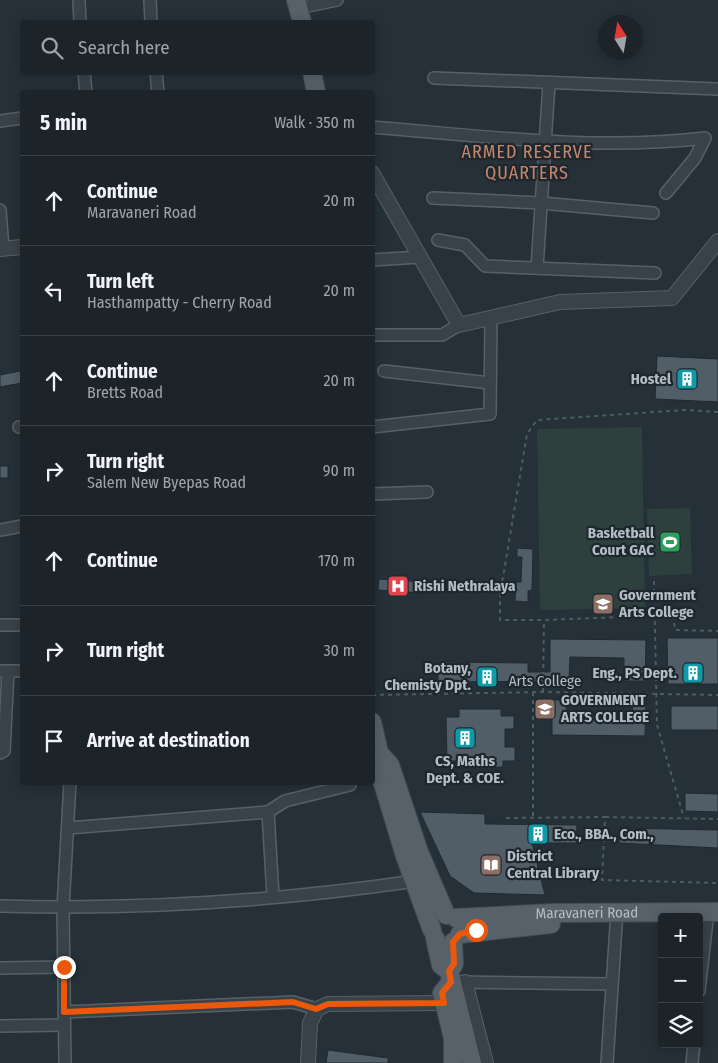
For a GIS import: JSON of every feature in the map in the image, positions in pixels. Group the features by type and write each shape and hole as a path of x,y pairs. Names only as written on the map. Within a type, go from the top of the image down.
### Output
{"main road":[{"path":"313,75 316,90"},
{"path":"375,735 382,779 433,934 441,965 452,986 472,1063"},
{"path":"379,753 390,765 419,852 454,927 452,986 453,1063"},
{"name":"Maravaneri Road","path":"616,917 658,922"},
{"name":"Maravaneri Road","path":"433,934 443,943 454,927 616,917 710,919"},
{"path":"433,934 434,921 454,927"}],"street":[{"path":"79,0 80,20"},
{"path":"150,0 152,20"},
{"path":"299,10 337,0"},
{"path":"84,75 86,90"},
{"path":"156,75 158,90"},
{"path":"434,78 718,89"},
{"path":"537,268 549,83"},
{"path":"0,121 20,118"},
{"path":"375,127 545,141 657,144 705,138 695,158 666,193"},
{"path":"375,178 459,325"},
{"path":"433,198 541,203 653,213"},
{"path":"0,210 1,249 20,247"},
{"path":"438,240 465,245 485,266 655,273"},
{"path":"375,335 442,335 459,325 560,302 672,298 718,241"},
{"path":"375,260 420,257"},
{"path":"375,427 490,414 491,318"},
{"path":"384,370 490,383"},
{"path":"375,494 427,492"},
{"path":"0,530 20,526"},
{"path":"0,625 20,625"},
{"path":"0,753 4,751 4,671 20,671"},
{"path":"65,1063 63,908 70,785"},
{"path":"68,828 268,812 284,801 350,786"},
{"path":"268,812 274,896"},
{"path":"0,906 63,908 193,904 324,893 415,881"},
{"path":"607,1063 616,917"},
{"path":"703,965 710,919"},
{"path":"0,968 64,967"},
{"path":"64,1012 293,1002 316,1009 328,1004 452,986 611,984"},
{"path":"452,986 486,1063"},
{"path":"308,1063 310,1023 316,1009"},
{"path":"0,1026 64,1025"},
{"path":"453,1038 460,1063"},
{"path":"692,1063 694,1048"}],"path":[{"path":"718,412 685,410 537,420 527,434 500,595 500,620 674,615 675,630 718,631"},
{"path":"654,581 657,725 684,818"},
{"path":"543,692 544,620"},
{"path":"533,692 533,818"},
{"name":"Arts College","path":"375,695 543,692 718,695"},
{"path":"605,817 602,880 718,883"},
{"path":"506,818 718,818"}],"green space":[{"path":"642,427 645,608 540,610 537,429"},
{"name":"Basketball Court GAC","path":"690,508 692,574 649,576 647,509"}],"building":[{"name":"Hostel","path":"657,356 718,359 718,402 655,399"},
{"path":"20,371 20,383 0,387 0,375"},
{"path":"0,466 8,466 8,478 0,478"},
{"path":"517,548 533,549 532,590 528,591 528,602 515,601 516,582 521,582 522,557 517,557"},
{"path":"379,579 424,582 423,593 378,590"},
{"path":"667,638 718,638 718,684 668,684"},
{"path":"550,639 646,640 645,681 624,681 624,658 570,657 569,681 438,682 438,662 528,663 528,672 550,672"},
{"path":"633,699 646,699 645,736 552,735 552,700 567,700 566,719 632,719"},
{"path":"671,706 718,706 718,730 671,730"},
{"name":"CS, Maths Dept. & COE.","path":"459,709 501,709 501,716 514,716 514,729 505,729 505,747 515,747 515,761 503,761 503,767 457,768 457,761 447,761 446,717 459,717"},
{"path":"685,793 718,794 718,812 685,811"},
{"name":"District Central Library","path":"420,812 485,814 485,824 577,825 576,843 532,843 545,895 474,893 450,876"},
{"path":"620,828 718,830 718,848 619,843"},
{"path":"328,1050 388,1058 388,1063 326,1063"}],"place":[{"name":"Hostel","path":"687,379"},
{"name":"Basketball Court GAC","path":"670,542"},
{"name":"Rishi Nethralaya","path":"398,586"},
{"name":"Government Arts College","path":"603,604"},
{"name":"Eng., PS Dept.","path":"693,673"},
{"name":"Botany, Chemisty Dpt.","path":"487,677"},
{"name":"GOVERNMENT ARTS COLLEGE","path":"545,709"},
{"name":"CS, Maths Dept. & COE.","path":"465,738"},
{"name":"Eco., BBA., Com.,","path":"538,834"},
{"name":"District Central Library","path":"491,865"}],"district":[{"name":"ARMED RESERVE QUARTERS","path":"527,162"}],"route":[{"path":"64,967 64,1012 293,1002 316,1009 328,1004 444,1003 442,993 451,982 449,971 454,964 453,942 460,934 476,930"}]}
